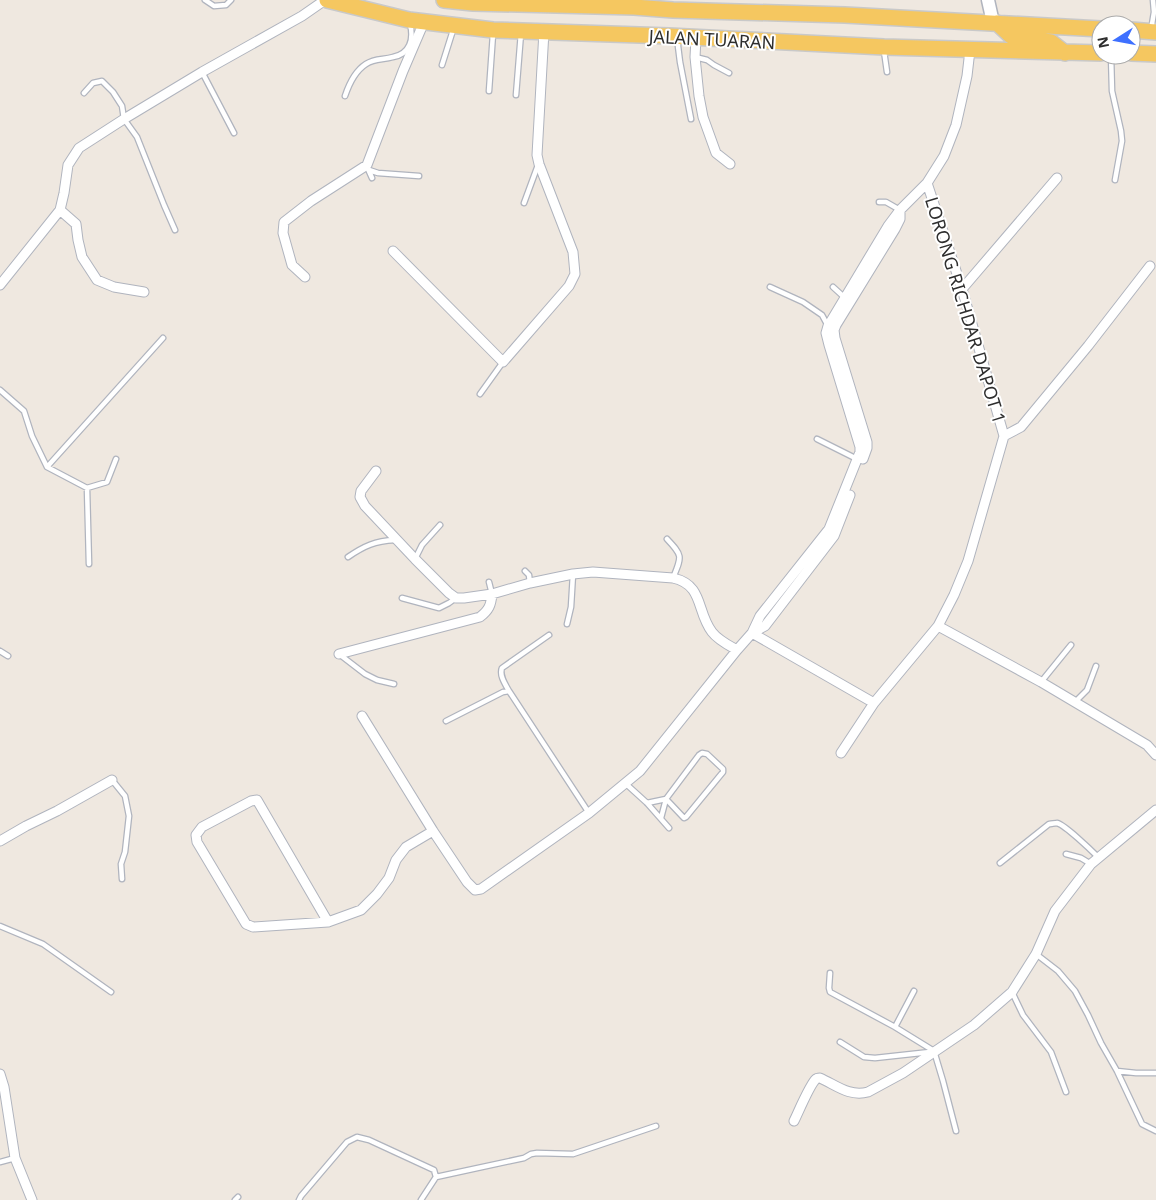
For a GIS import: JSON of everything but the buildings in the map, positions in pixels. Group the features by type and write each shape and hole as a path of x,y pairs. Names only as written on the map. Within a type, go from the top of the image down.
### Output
{"main road":[{"name":"JALAN TUARAN","path":"326,0 417,21 493,30 884,47 1091,53"},
{"name":"JALAN TUARAN","path":"444,0 634,4 674,10 845,15 1091,28"},
{"path":"988,0 992,18 1010,36 1051,42 1064,53"},
{"path":"673,37 674,10"},
{"path":"1141,53 1156,54"}],"street":[{"path":"0,284 60,210 68,165 79,148 202,72 302,16 326,0"},
{"path":"305,277 292,265 283,233 284,222 311,201 367,169 403,71 417,21"},
{"path":"393,251 503,362 570,286 575,274 574,252 537,155 544,31"},
{"path":"696,38 695,57 703,117 716,154 730,164"},
{"path":"362,716 433,831 467,882 475,890 481,889 589,813 640,772 752,633 760,616 829,529 860,452 860,447 829,345 826,333 828,326 888,226 900,210 927,183 944,156 956,125 967,76 970,50"},
{"path":"962,289 1058,178"},
{"name":"LORONG RICHDAR DAPOT 1","path":"842,753 874,703 938,626 954,595 968,561 1004,436 962,289 927,183"},
{"path":"60,210 76,224 82,257 97,280 114,287 144,292"},
{"path":"752,633 766,626 834,536 867,448 834,330 896,229 900,219 900,210"},
{"path":"1004,436 1021,427 1088,346 1150,266"},
{"path":"376,471 361,491 360,497 365,506 396,540 456,598 492,594 530,583 593,572 673,578 683,580 693,588 710,630 718,639 737,650"},
{"path":"339,654 480,617 488,611 492,603 492,594"},
{"path":"938,626 1075,702 1147,745 1156,755"},
{"path":"752,633 874,703"},
{"path":"0,842 112,780"},
{"path":"328,922 257,800 251,801 202,827 196,835 197,842 246,924 253,927 328,922 361,910 377,894 388,878 396,860 406,847 433,831"},
{"path":"794,1121 817,1078 850,1093 868,1092 903,1073 974,1025 1012,992 1036,954 1055,911 1091,864 1156,810"},
{"path":"0,1074 15,1158 32,1200"}],"lane":[{"path":"205,0 214,6 226,4 231,0"},
{"path":"1153,32 1154,1"},
{"path":"346,96 349,83 365,64 377,59 393,57 407,49 417,21"},
{"path":"442,65 454,26"},
{"path":"489,90 493,30"},
{"path":"516,95 521,31"},
{"path":"673,37 691,119"},
{"path":"884,47 887,72"},
{"path":"695,57 707,60 729,73"},
{"path":"1111,65 1112,91 1122,141 1115,180"},
{"path":"202,72 234,133"},
{"path":"84,93 93,83 102,80 114,92 122,106 124,119 137,138 176,230"},
{"path":"524,203 539,164"},
{"path":"367,169 378,173 418,176"},
{"path":"367,169 372,178"},
{"path":"879,202 886,202 900,210"},
{"path":"770,287 803,302 822,315 828,326"},
{"path":"833,287 844,297"},
{"path":"48,467 163,338"},
{"path":"480,394 503,362"},
{"path":"0,390 24,410 32,436 48,467 87,488 107,482 116,459"},
{"path":"817,439 857,459"},
{"path":"87,488 89,564"},
{"path":"415,559 422,544 440,525"},
{"path":"667,539 679,551 680,561 673,578"},
{"path":"348,557 364,546 381,541 396,540"},
{"path":"525,571 529,574 530,583"},
{"path":"567,624 571,607 573,574"},
{"path":"488,582 492,594"},
{"path":"402,598 439,608 456,598"},
{"path":"549,634 500,671 508,691 589,813"},
{"path":"1041,682 1071,645"},
{"path":"0,651 8,656"},
{"path":"339,654 364,674 377,680 394,684"},
{"path":"1075,702 1087,690 1096,666"},
{"path":"446,721 508,691"},
{"path":"661,818 666,799 699,755 702,753 707,754 723,769 686,817 684,818 666,799"},
{"path":"112,780 125,796 129,816 125,852 121,864 122,879"},
{"path":"625,783 669,828"},
{"path":"647,804 666,799"},
{"path":"1000,863 1049,824 1054,823 1080,841 1098,857"},
{"path":"1066,854 1081,858 1091,864"},
{"path":"0,926 43,944 111,992"},
{"path":"1036,954 1058,971 1075,991 1117,1071 1142,1124 1156,1131"},
{"path":"830,973 830,992 895,1027 934,1051 944,1081 956,1131"},
{"path":"895,1027 914,991"},
{"path":"1012,992 1023,1015 1051,1052 1066,1092"},
{"path":"840,1042 864,1057 875,1058 934,1051"},
{"path":"1117,1071 1156,1073"},
{"path":"421,1200 436,1177 524,1158 531,1154 573,1154 656,1126"},
{"path":"299,1200 347,1142 356,1137 369,1140 434,1170 436,1177"},
{"path":"0,1162 15,1158"}]}
